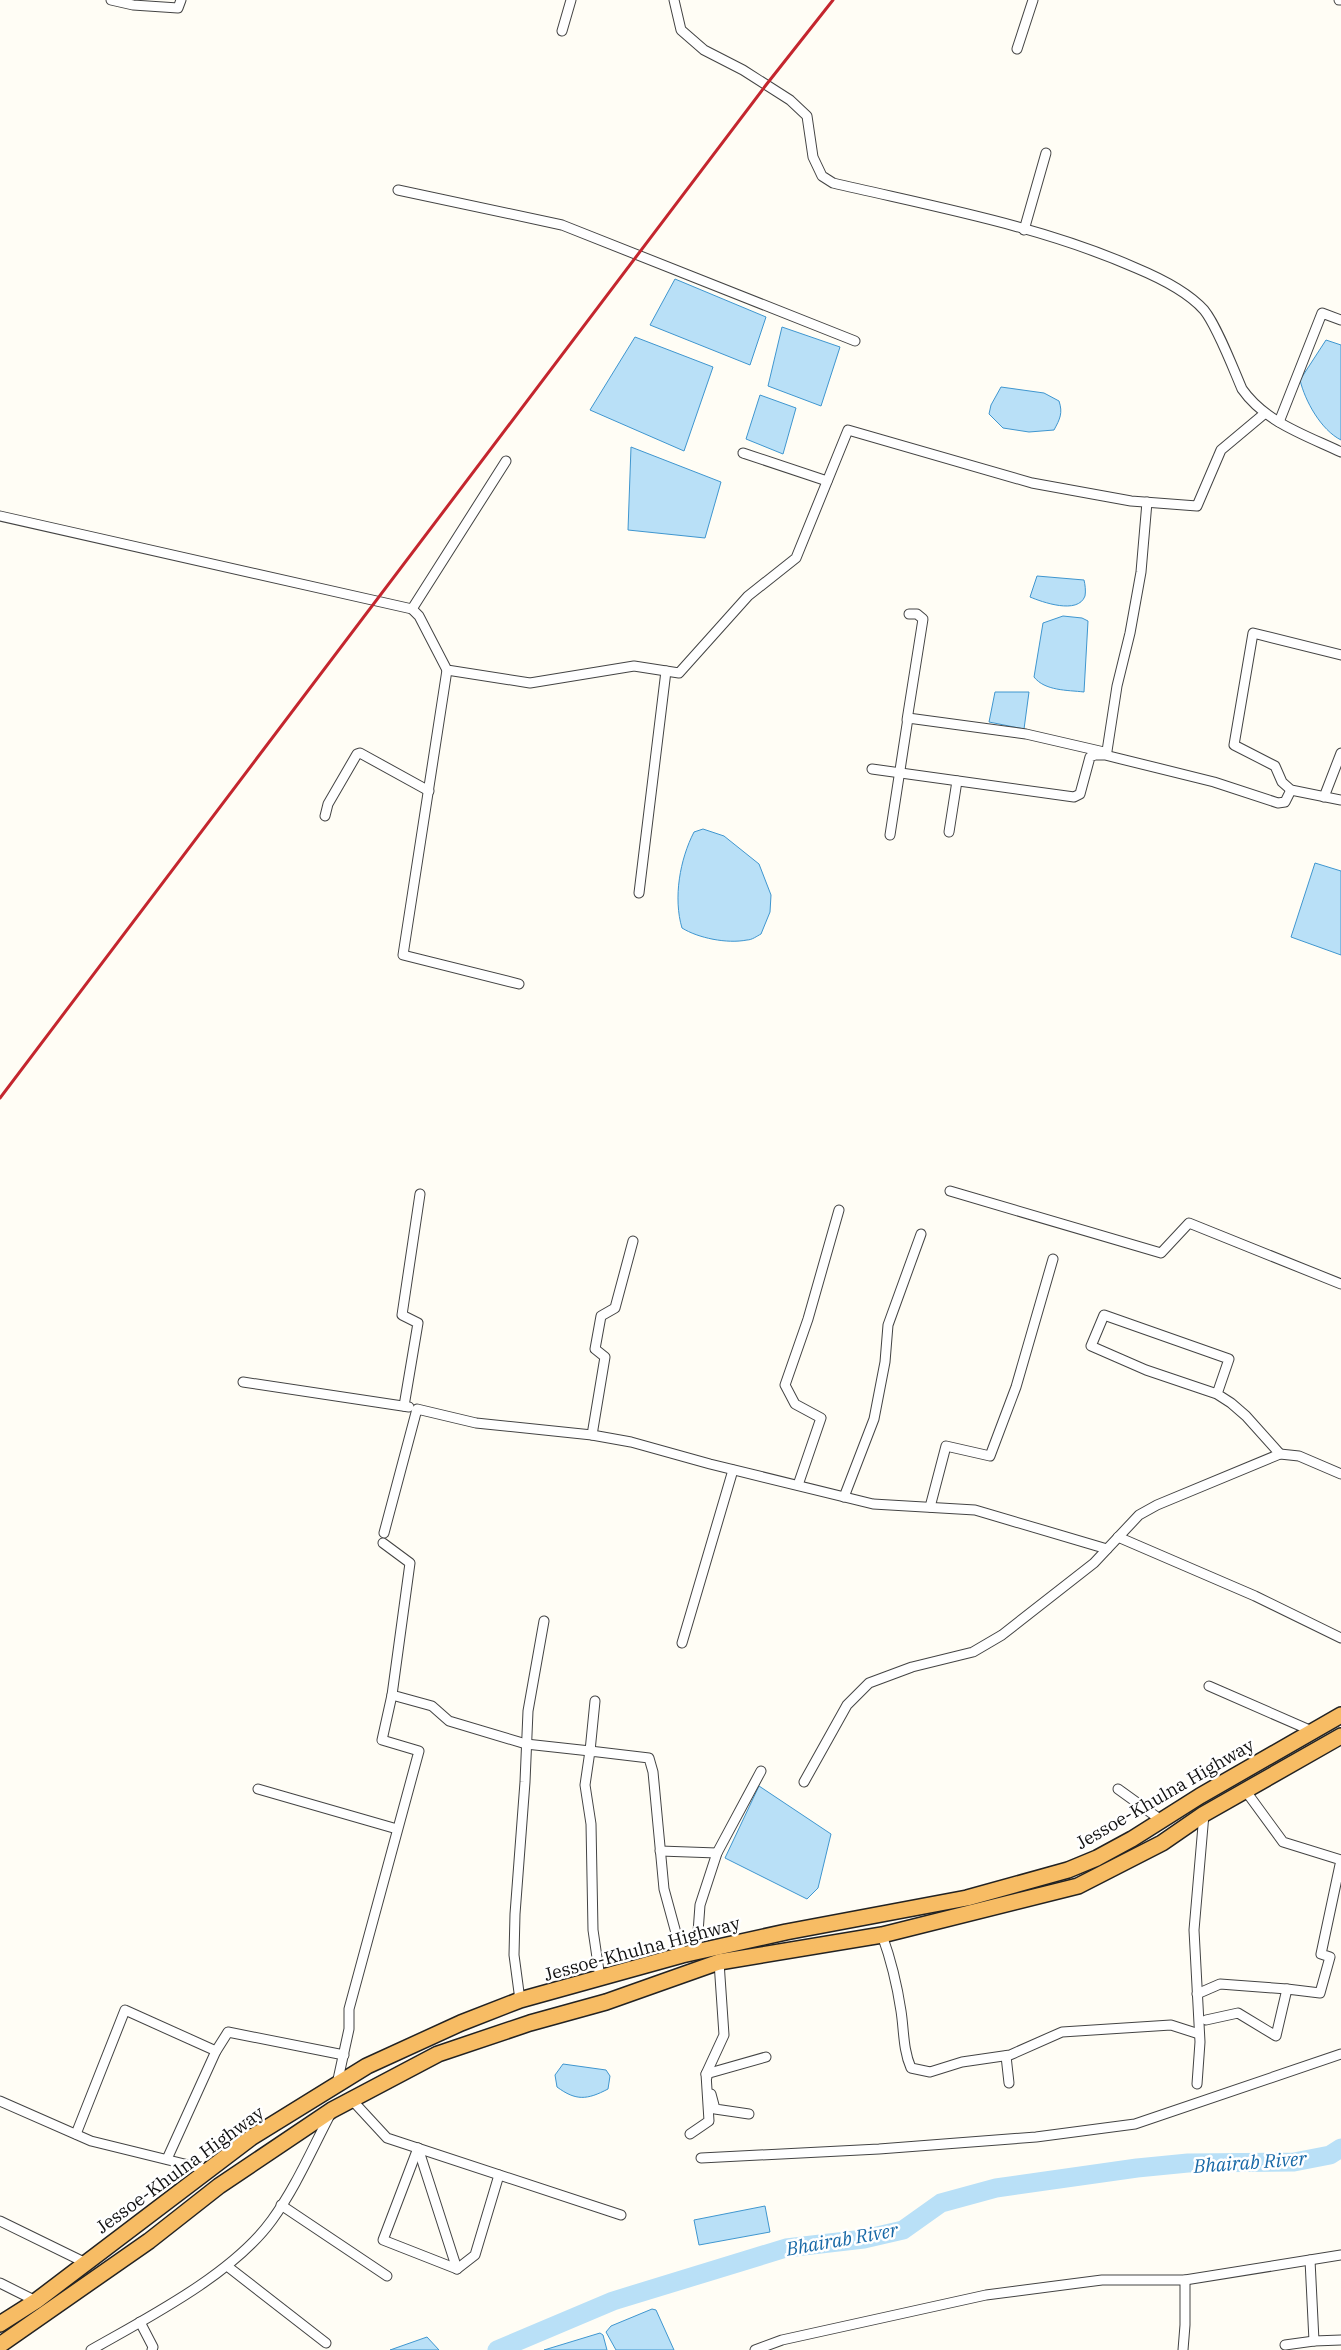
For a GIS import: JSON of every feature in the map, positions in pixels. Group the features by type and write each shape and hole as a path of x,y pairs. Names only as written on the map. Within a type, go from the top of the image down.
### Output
{"highway":[{"name":"Jessoe-Khulna Highway","path":"0,2324 36,2301 252,2137 337,2087 367,2066 461,2023 520,2000 682,1955 786,1932 967,1898 1027,1883 1097,1858 1341,1715"},
{"name":"Jessoe-Khulna Highway","path":"0,2345 149,2241 219,2186 332,2110 438,2054 530,2023 606,2002 719,1962 882,1935 1078,1886 1162,1843 1204,1814 1341,1736"}],"street":[{"path":"111,0 133,5 178,8 181,0"},
{"path":"562,31 571,0"},
{"path":"674,0 681,30 704,50 743,70 790,100 807,116 813,158 822,176 833,183 1024,230 1085,248 1127,264 1161,280 1190,298 1204,311 1242,388 1250,400 1264,414 1341,452"},
{"path":"1018,48 1033,0"},
{"path":"1024,230 1046,153"},
{"path":"398,190 562,225 855,341"},
{"path":"1279,422 1322,313 1341,320"},
{"path":"447,670 530,683 634,666 679,672 748,596 796,558 848,430 1032,483 1147,502 1197,506 1221,450 1264,414"},
{"path":"742,453 827,481"},
{"path":"412,609 506,461"},
{"path":"907,720 911,717 1026,734 1106,752 1117,686 1130,633 1141,572 1147,502"},
{"path":"0,516 412,609 418,616 447,670 403,955 519,984"},
{"path":"890,835 923,619 917,614 909,614"},
{"path":"1341,655 1253,632 1234,745 1275,766 1282,782 1291,790 1341,800"},
{"path":"639,893 666,671"},
{"path":"325,816 328,804 357,754 429,791"},
{"path":"872,769 1074,797 1080,794 1090,757 1095,754 1214,782 1278,803 1285,802 1291,790"},
{"path":"1324,797 1341,754"},
{"path":"949,832 957,780"},
{"path":"950,1191 1161,1253 1189,1223 1341,1284"},
{"path":"404,1406 418,1323 402,1315 420,1194"},
{"path":"798,1485 821,1418 795,1404 785,1385 808,1319 839,1210"},
{"path":"844,1497 874,1419 885,1362 888,1324 921,1234"},
{"path":"592,1435 605,1357 595,1349 601,1316 615,1308 633,1241"},
{"path":"930,1507 946,1446 990,1456 1016,1386 1053,1259"},
{"path":"1216,1394 1229,1359 1104,1315 1091,1346 1146,1370 1216,1394 1231,1403 1246,1416 1280,1454"},
{"path":"243,1382 404,1406 476,1423 592,1435 631,1442 733,1470 873,1504 975,1510 1107,1549"},
{"path":"384,1533 417,1409"},
{"path":"804,1782 847,1705 869,1683 912,1667 973,1652 1002,1635 1094,1563 1139,1515 1157,1505 1280,1454 1299,1456 1341,1474"},
{"path":"682,1643 733,1470"},
{"path":"1118,1537 1255,1596 1341,1638"},
{"path":"337,2087 349,2029 349,2009 419,1751 382,1740 392,1695 410,1563 383,1543"},
{"path":"520,2000 514,1955 528,1711 544,1621"},
{"path":"1209,1686 1312,1732"},
{"path":"392,1695 432,1706 449,1720 526,1744 649,1758 653,1772 664,1889 682,1955"},
{"path":"595,1701 585,1785 591,1824 593,1930 600,1978"},
{"path":"697,1946 700,1905 717,1854 761,1771"},
{"path":"258,1789 397,1829"},
{"path":"1118,1789 1161,1820"},
{"path":"1197,1994 1220,1984 1320,1992 1330,1957 1321,1954 1341,1860 1283,1842 1245,1790"},
{"path":"1197,2084 1199,2034 1194,1930 1204,1814"},
{"path":"660,1851 717,1854"},
{"path":"882,1935 892,1962 902,2014 905,2054 911,2068 930,2072 962,2062 1006,2056 1062,2032 1171,2026 1199,2034"},
{"path":"690,2134 709,2121 706,2074 724,2035 719,1962"},
{"path":"1206,2020 1238,2014 1276,2036 1287,1989"},
{"path":"76,2134 125,2010 216,2051"},
{"path":"168,2159 216,2051 228,2032 344,2056"},
{"path":"701,2158 898,2148 1036,2137 1135,2124 1341,2054"},
{"path":"1006,2056 1010,2083"},
{"path":"706,2074 766,2057"},
{"path":"706,2074 715,2109 749,2114"},
{"path":"351,2099 387,2138 621,2215"},
{"path":"0,2101 91,2141 209,2170"},
{"path":"91,2350 140,2322 234,2261 272,2220 332,2110"},
{"path":"418,2148 383,2240 457,2269"},
{"path":"418,2148 457,2269"},
{"path":"457,2269 475,2255 499,2175"},
{"path":"281,2205 387,2276"},
{"path":"0,2221 86,2262"},
{"path":"755,2350 782,2340 986,2295 1102,2280 1185,2280 1341,2255"},
{"path":"1310,2260 1314,2341"},
{"path":"227,2266 326,2343"},
{"path":"1183,2350 1186,2326 1185,2280"},
{"path":"0,2283 36,2301"},
{"path":"140,2322 153,2347 152,2350"},
{"path":"1285,2345 1341,2340"}],"water":[{"path":"675,279 766,317 750,365 650,325"},
{"path":"782,327 840,347 821,406 768,386"},
{"path":"635,337 713,367 684,451 590,410"},
{"path":"1326,340 1341,345 1341,440 1327,429 1315,414 1300,380"},
{"path":"1001,387 1044,393 1059,401 1060,416 1054,430 1029,432 1003,428 989,414 991,405"},
{"path":"760,395 796,408 783,454 746,439"},
{"path":"631,447 721,482 705,538 628,530"},
{"path":"1037,576 1084,580 1085,596 1081,602 1068,606 1059,606 1030,597"},
{"path":"1063,616 1082,618 1088,621 1084,692 1050,687 1039,682 1034,677 1043,623"},
{"path":"995,692 1029,692 1024,729 989,722"},
{"path":"703,829 724,836 759,864 771,895 770,912 761,934 753,939 722,941 696,935 682,928 678,904 679,879 685,854 694,832"},
{"path":"1315,863 1341,871 1341,955 1291,937"},
{"path":"759,1786 831,1834 818,1888 807,1899 725,1858"},
{"path":"563,2064 606,2070 610,2076 608,2089 588,2097 576,2097 564,2092 557,2087 555,2075"},
{"path":"765,2206 770,2232 699,2245 694,2220"},
{"path":"652,2309 656,2310 674,2350 616,2350 606,2332 611,2326"},
{"path":"600,2333 603,2335 607,2350 544,2350"},
{"path":"427,2337 439,2350 390,2350"}],"waterway":[{"name":"Bhairab River","path":"497,2350 613,2301 786,2248 864,2239 903,2230 941,2203 996,2188 1137,2168 1188,2163 1294,2162 1330,2155 1341,2148"}],"railway":[{"path":"0,1098 766,85 833,0"}]}
